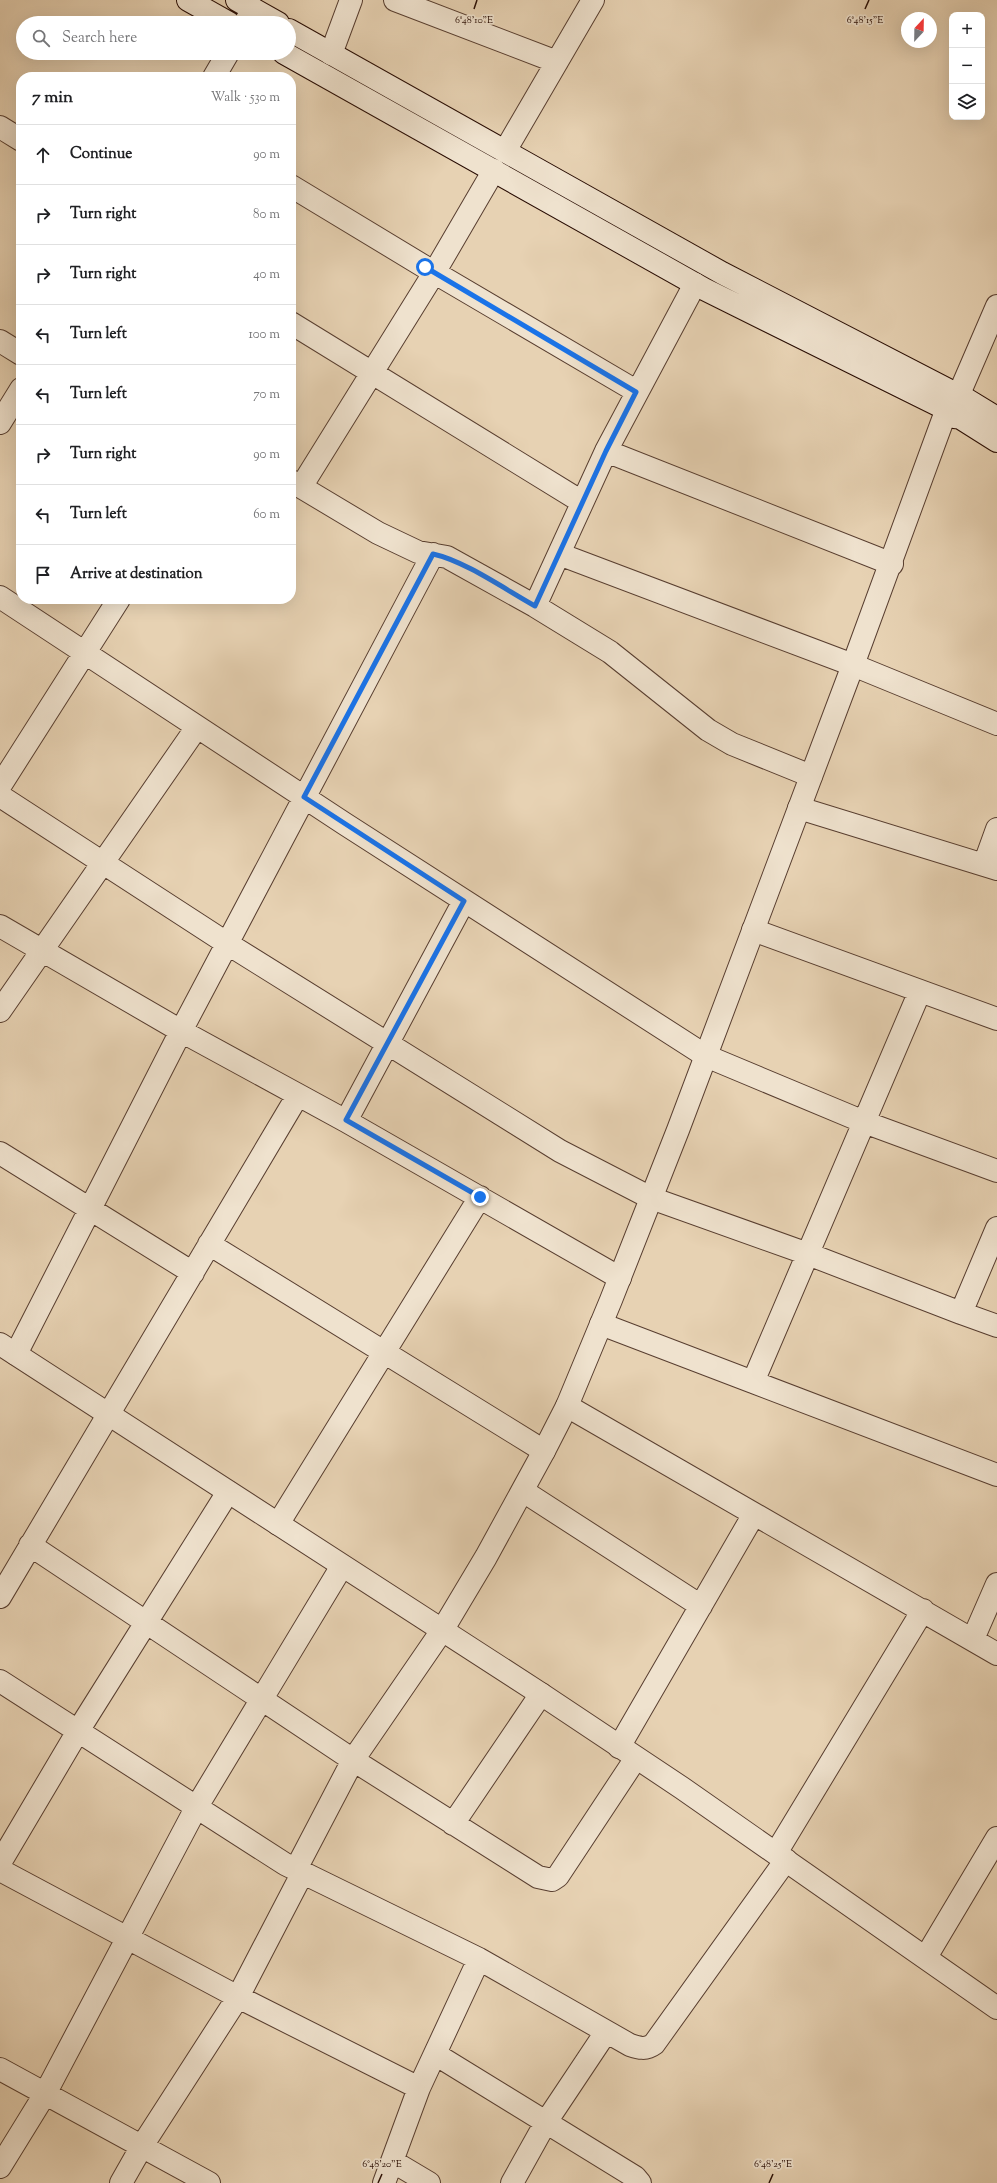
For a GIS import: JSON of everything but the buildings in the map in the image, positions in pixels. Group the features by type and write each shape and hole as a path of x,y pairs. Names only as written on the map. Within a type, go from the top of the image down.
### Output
{"street":[{"path":"188,0 217,16"},
{"path":"332,54 351,0"},
{"path":"395,0 557,62"},
{"path":"505,151 593,0"},
{"path":"245,11 259,16"},
{"path":"296,34 954,404 997,441"},
{"path":"217,72 224,60"},
{"path":"296,60 695,284 954,404 997,418"},
{"path":"0,127 16,137"},
{"path":"494,170 434,273 373,372 296,484 378,533 418,552 447,557 535,606 610,652 708,730 732,744 811,776"},
{"path":"296,189 434,273 636,392"},
{"path":"535,606 606,451 636,392 695,284"},
{"path":"121,2183 142,2146 238,1997 353,1760 443,1629 523,1491 566,1406 620,1278 754,930 892,564 929,453 954,404 997,306"},
{"path":"296,326 582,502"},
{"path":"0,341 16,351"},
{"path":"0,423 16,398"},
{"path":"606,451 892,564"},
{"path":"433,554 181,1031 91,1210 8,1349 342,1566 443,1629 541,1694 781,1857 997,2008"},
{"path":"559,554 854,665 997,724"},
{"path":"0,597 304,797 706,1056 864,1122 997,1171"},
{"path":"0,786 116,604"},
{"path":"0,1011 197,727"},
{"path":"0,796 104,862 228,944 534,1137 651,1198 808,1254 997,1326"},
{"path":"800,808 991,867 997,829"},
{"path":"346,1120 464,901"},
{"path":"0,926 181,1031 346,1120 620,1278"},
{"path":"754,930 997,1019"},
{"path":"753,1382 920,991"},
{"path":"0,1597 298,1095"},
{"path":"0,1153 193,1273"},
{"path":"278,1524 480,1197"},
{"path":"961,1313 997,1228"},
{"path":"209,1244 383,1353 544,1451"},
{"path":"601,1324 997,1475"},
{"path":"566,1406 923,1610 997,1654"},
{"path":"523,1491 701,1606"},
{"path":"0,1863 78,1731 228,1492"},
{"path":"30,1545 261,1700 530,1874 546,1880 552,1880 558,1876 570,1858 628,1752 701,1606 754,1514"},
{"path":"0,2167 45,2094 126,1938 196,1808 342,1566"},
{"path":"973,1639 997,1584"},
{"path":"0,1681 196,1808 299,1870 479,1959 606,2032 637,2048 649,2048 654,2044 781,1857 923,1610"},
{"path":"453,1824 541,1694"},
{"path":"926,1957 997,1838"},
{"path":"0,1870 238,1997 419,2088"},
{"path":"384,2183 419,2088 479,1959"},
{"path":"512,2183 546,2122 606,2032"},
{"path":"435,2054 635,2177 640,2183"},
{"path":"0,2069 209,2183"},
{"path":"392,2161 429,2183"}],"route":[{"path":"425,267 636,392 606,451 535,606 447,557 433,554 304,797 464,901 346,1120 480,1197"}]}
